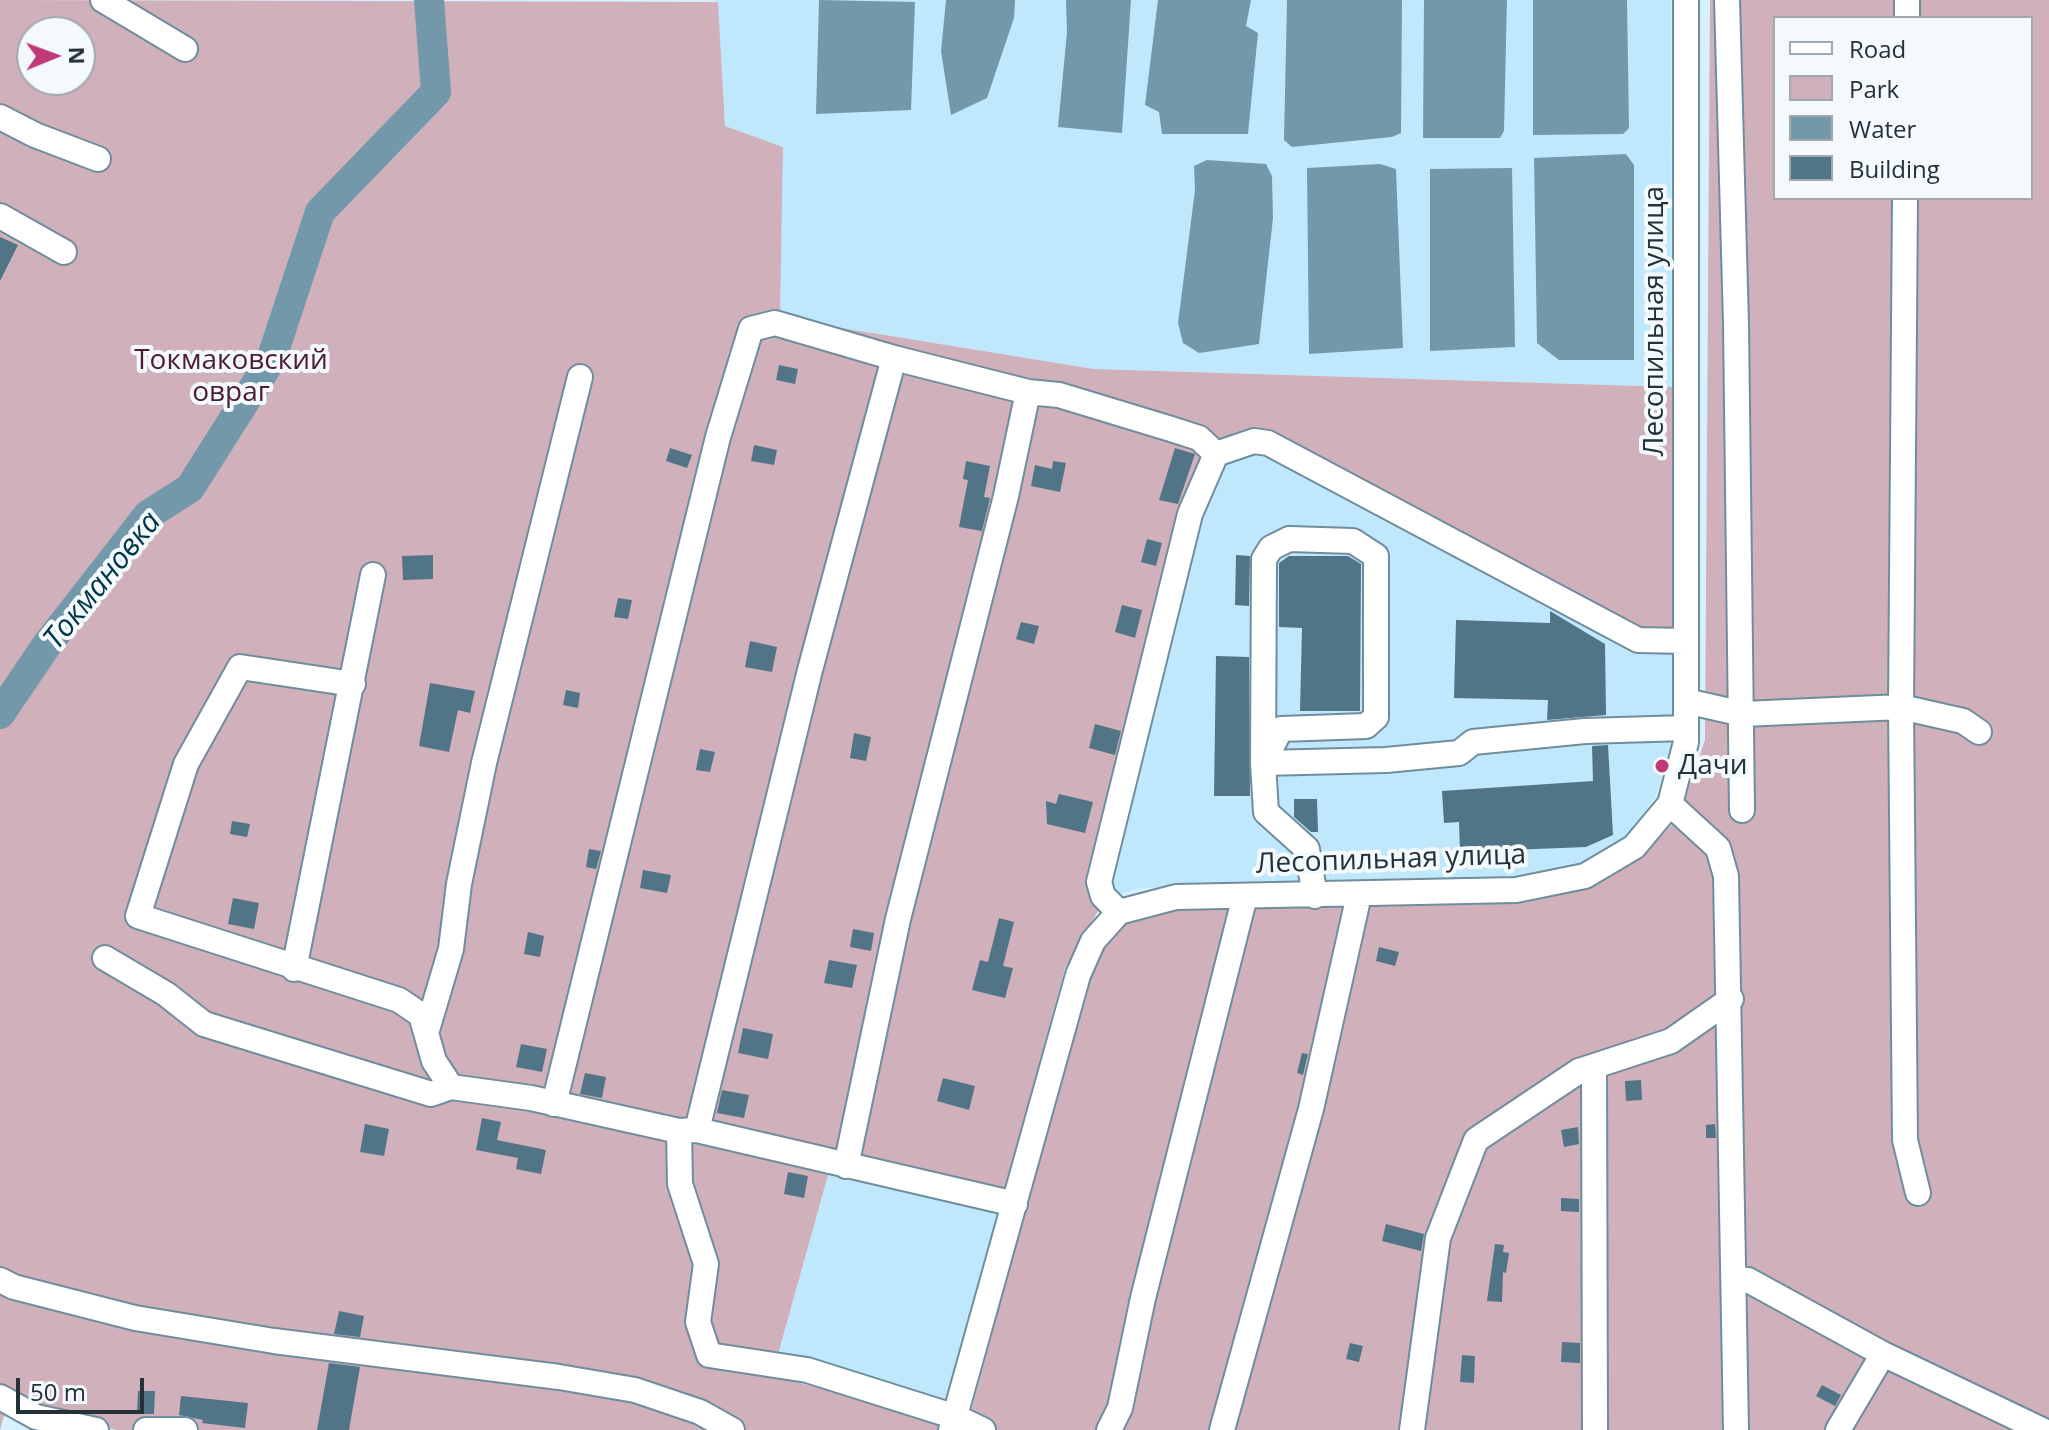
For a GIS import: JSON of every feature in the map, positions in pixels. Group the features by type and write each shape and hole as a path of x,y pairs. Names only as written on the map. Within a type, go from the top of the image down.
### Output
{"street":[{"path":"103,0 185,49"},
{"name":"Лесопильная улица","path":"1119,912 1176,897 1516,890 1585,876 1634,847 1670,804 1686,742 1686,0"},
{"path":"1727,0 1743,714 1742,810"},
{"path":"0,117 35,135 98,159"},
{"path":"1905,200 1901,707 1905,1140 1918,1193"},
{"path":"0,216 64,252"},
{"path":"554,1104 718,437 751,329 775,323 894,358 1028,392 1059,395 1199,438 1216,454"},
{"path":"894,358 688,1131 680,1184 706,1264 698,1322 709,1355 807,1370 954,1424 983,1430"},
{"path":"427,1030 451,949 459,884 484,763 580,377"},
{"path":"846,1166 898,919 1006,496 1028,392"},
{"path":"954,1424 1078,975 1093,941 1119,912 1103,896 1099,882 1190,514 1216,454 1254,441 1268,443 1638,640 1685,641"},
{"path":"1263,763 1281,729 1366,726 1376,717 1376,556 1357,542 1289,539 1271,548 1264,559 1263,763 1266,812 1307,849 1315,896"},
{"path":"294,969 373,575"},
{"path":"353,684 240,667 186,764 138,916 294,969 399,1000 421,1015 434,1061 451,1087"},
{"path":"1686,701 1743,714 1901,707 1963,721 1979,732"},
{"path":"1263,763 1386,760 1459,753 1473,742 1585,731 1686,728"},
{"path":"1670,804 1718,848 1726,876 1731,999 1736,1430"},
{"path":"1222,1430 1311,1109 1359,895"},
{"path":"1109,1430 1120,1408 1143,1298 1245,896"},
{"path":"1735,1243 1750,1242 1744,897"},
{"path":"105,958 166,994 204,1024 431,1094 451,1087 554,1104 1015,1204"},
{"path":"1412,1430 1438,1238 1476,1140 1579,1071 1671,1041 1731,999"},
{"path":"1594,1067 1595,1430"},
{"path":"1735,1279 1748,1280 2005,1423 2042,1430"},
{"path":"0,1280 14,1287 135,1318 274,1341 559,1377 635,1390 738,1429"},
{"path":"1838,1430 1883,1354"},
{"path":"0,1397 36,1417 96,1430"},
{"path":"146,1430 185,1430"}],"shaded area":[{"path":"710,0 1671,0 1672,387 1094,369 780,318 783,147 725,126 718,2"},
{"path":"1241,440 1675,646 1674,742 1655,797 1627,838 1579,866 1509,880 1140,888 1110,897 1104,886 1195,514 1216,471"},
{"path":"833,1157 1002,1199 940,1419 772,1377"}],"green space":[{"name":"Токмаковский овраг","path":"0,0 718,2 725,126 783,147 780,318 1094,369 1672,387 1675,646 1242,440 1224,444 1210,440 1101,906 1065,968 1002,1199 833,1157 772,1376 940,1419 937,1430 117,1430 7,1405 0,1430"},
{"path":"1710,0 2049,0 2049,1430 977,1430 972,1408 1088,977 1102,950 1123,924 1178,908 1588,887 1646,852 1678,818 1705,740"}],"water":[{"path":"819,0 915,2 911,110 816,114"},
{"path":"946,0 1015,0 1014,18 987,98 951,115 941,51"},
{"path":"1066,0 1131,0 1122,133 1058,127 1067,32"},
{"path":"1158,0 1251,0 1246,26 1258,33 1248,134 1162,134 1159,112 1145,105"},
{"path":"1287,0 1402,0 1401,133 1392,137 1292,147 1284,140"},
{"path":"1424,0 1507,0 1504,131 1500,138 1423,138"},
{"path":"1533,0 1627,0 1629,128 1623,134 1533,135"},
{"path":"1626,154 1634,165 1634,360 1559,360 1537,343 1534,158"},
{"path":"1207,160 1266,164 1272,176 1273,218 1259,344 1199,353 1183,343 1178,323 1195,190 1194,166"},
{"path":"1380,164 1396,169 1403,348 1309,354 1307,168"},
{"path":"1512,168 1515,347 1430,351 1430,169"}],"building":[{"path":"0,237 18,245 0,281"},
{"path":"779,365 798,369 795,384 776,380"},
{"path":"754,445 777,450 774,465 751,461"},
{"path":"670,448 692,455 687,468 666,461"},
{"path":"1175,448 1195,454 1178,504 1159,500"},
{"path":"966,461 990,466 984,497 990,498 982,531 959,527 968,480 963,479"},
{"path":"1053,461 1066,463 1060,492 1031,486 1035,465 1052,469"},
{"path":"1147,539 1162,543 1156,566 1141,562"},
{"path":"433,555 433,579 403,580 402,556"},
{"path":"1236,555 1250,556 1249,606 1235,605"},
{"path":"1289,556 1348,556 1361,564 1360,711 1300,711 1302,628 1279,627 1279,563"},
{"path":"618,598 632,600 628,619 614,617"},
{"path":"1122,605 1142,610 1135,638 1115,632"},
{"path":"1550,611 1605,644 1606,715 1547,720 1548,700 1454,698 1456,620 1550,623"},
{"path":"1021,622 1039,626 1034,644 1016,639"},
{"path":"750,641 777,647 772,672 745,667"},
{"path":"1216,656 1249,657 1250,796 1214,796"},
{"path":"430,683 475,691 470,713 458,710 449,752 419,746"},
{"path":"566,690 580,693 578,708 563,705"},
{"path":"1095,724 1121,731 1115,755 1089,748"},
{"path":"854,733 871,737 866,761 850,758"},
{"path":"1608,745 1613,835 1586,847 1460,852 1459,822 1444,823 1442,791 1593,781 1592,746"},
{"path":"700,749 715,752 710,772 696,770"},
{"path":"1059,794 1093,802 1085,833 1047,824 1046,801 1056,804"},
{"path":"1294,799 1317,799 1318,832 1311,832 1294,817"},
{"path":"232,821 250,824 247,837 230,834"},
{"path":"589,849 601,851 596,869 586,867"},
{"path":"643,870 671,875 667,893 640,888"},
{"path":"233,898 259,903 254,929 228,924"},
{"path":"999,918 1014,922 1003,966 1013,968 1005,998 972,990 980,960 988,962"},
{"path":"853,929 874,933 871,951 850,947"},
{"path":"528,932 544,936 540,957 524,954"},
{"path":"1379,947 1399,952 1395,966 1376,961"},
{"path":"829,960 857,965 852,988 824,983"},
{"path":"743,1028 773,1034 768,1059 738,1053"},
{"path":"521,1044 547,1049 542,1072 516,1067"},
{"path":"1302,1053 1308,1054 1303,1075 1297,1073"},
{"path":"585,1073 606,1077 602,1098 580,1094"},
{"path":"943,1078 975,1086 969,1110 937,1101"},
{"path":"1641,1080 1642,1100 1626,1101 1625,1081"},
{"path":"722,1090 749,1095 744,1118 717,1113"},
{"path":"482,1118 501,1122 497,1140 546,1150 541,1174 516,1169 518,1158 476,1150"},
{"path":"365,1124 389,1129 384,1156 360,1152"},
{"path":"1715,1124 1716,1138 1706,1138 1706,1125"},
{"path":"1578,1127 1579,1144 1564,1147 1561,1130"},
{"path":"788,1172 808,1176 804,1198 784,1194"},
{"path":"1561,1198 1579,1199 1579,1212 1561,1211"},
{"path":"1386,1224 1424,1234 1421,1251 1382,1241"},
{"path":"1495,1244 1504,1245 1503,1252 1509,1253 1506,1273 1503,1272 1502,1302 1487,1301"},
{"path":"339,1311 364,1316 360,1337 334,1334"},
{"path":"1562,1342 1580,1343 1580,1363 1561,1362"},
{"path":"1350,1343 1363,1346 1359,1362 1346,1359"},
{"path":"1462,1355 1475,1356 1474,1383 1460,1382"},
{"path":"329,1363 360,1367 349,1430 317,1430"},
{"path":"1822,1385 1841,1395 1835,1406 1816,1396"},
{"path":"138,1391 155,1391 154,1414 137,1414"},
{"path":"181,1396 248,1403 245,1428 202,1423 203,1420 179,1415"}],"waterway":[{"name":"Токмановка","path":"0,714 46,646 148,515 190,488 271,360 320,212 436,92 429,0"}],"place":[{"name":"Дачи","path":"1662,766"}]}
